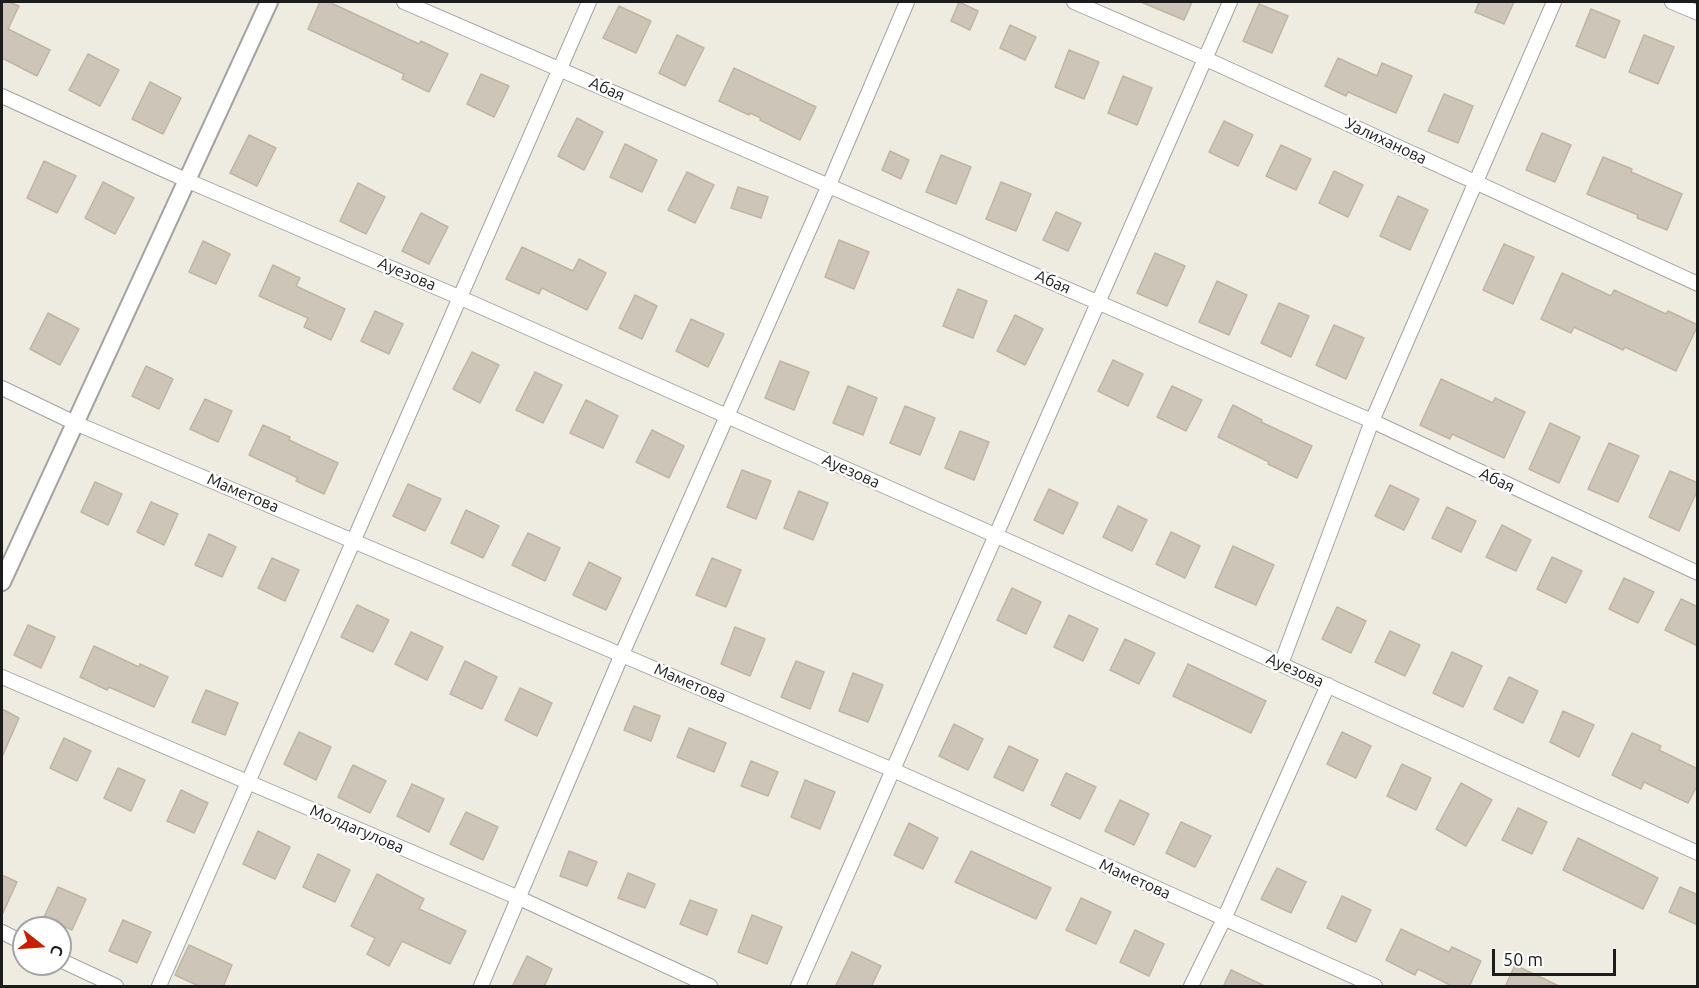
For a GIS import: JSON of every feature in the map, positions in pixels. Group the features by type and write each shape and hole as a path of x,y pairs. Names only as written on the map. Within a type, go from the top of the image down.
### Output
{"street":[{"path":"2,582 269,2"},
{"name":"Абая","path":"404,2 1100,302 1372,422 1698,573"},
{"path":"159,987 589,2"},
{"path":"481,987 622,654 829,185 907,2"},
{"name":"Уалиханова","path":"1074,2 1206,58 1698,284"},
{"path":"798,987 1230,2"},
{"path":"1281,664 1372,422 1554,2"},
{"path":"1672,2 1698,13"},
{"name":"Ауезова","path":"2,96 186,180 461,298 997,536 1698,854"},
{"name":"Маметова","path":"2,388 75,423 893,770 1375,987"},
{"name":"Молдагулова","path":"2,677 519,898 710,987"},
{"path":"1191,987 1224,919 1328,685"},
{"path":"72,966 116,987"}],"building":[{"path":"2,2 19,6 8,29 50,50 37,76 2,58"},
{"path":"320,2 329,2 419,44 421,41 448,54 429,92 402,79 404,74 308,29"},
{"path":"959,2 978,11 970,30 951,21"},
{"path":"1141,2 1192,2 1184,20"},
{"path":"1479,2 1514,2 1504,24 1475,12"},
{"path":"1259,4 1288,16 1272,53 1243,41"},
{"path":"619,6 651,21 636,53 603,38"},
{"path":"1591,9 1620,21 1605,58 1576,46"},
{"path":"1010,25 1036,37 1025,60 1000,48"},
{"path":"677,35 704,48 685,86 659,73"},
{"path":"1644,35 1674,47 1658,84 1629,72"},
{"path":"1069,50 1099,62 1084,99 1055,87"},
{"path":"88,54 119,70 100,106 69,90"},
{"path":"1338,58 1377,76 1382,63 1412,76 1396,113 1348,92 1346,96 1325,86"},
{"path":"734,68 816,107 800,140 760,120 761,118 719,101"},
{"path":"481,74 509,86 494,117 467,104"},
{"path":"1123,76 1152,88 1137,125 1108,113"},
{"path":"150,82 181,98 163,134 132,119"},
{"path":"1444,94 1473,106 1458,143 1428,131"},
{"path":"577,118 603,132 584,170 558,156"},
{"path":"1224,121 1253,135 1238,166 1209,152"},
{"path":"1542,133 1571,145 1555,182 1526,170"},
{"path":"249,135 276,148 257,186 230,173"},
{"path":"625,144 657,160 642,192 610,177"},
{"path":"1281,145 1311,159 1296,190 1266,176"},
{"path":"890,151 909,160 901,179 882,170"},
{"path":"941,155 971,167 956,204 926,192"},
{"path":"1603,157 1682,194 1667,230 1587,194"},
{"path":"44,161 76,176 57,213 27,198"},
{"path":"1334,171 1363,185 1348,217 1319,203"},
{"path":"687,172 714,185 695,223 668,210"},
{"path":"103,182 134,198 115,234 85,218"},
{"path":"1001,182 1031,194 1016,231 986,219"},
{"path":"358,183 385,197 366,234 340,221"},
{"path":"738,187 768,197 761,218 731,208"},
{"path":"1398,196 1428,210 1410,250 1380,236"},
{"path":"1056,212 1081,223 1068,251 1043,240"},
{"path":"421,213 448,227 429,264 402,251"},
{"path":"839,240 869,252 854,289 825,277"},
{"path":"203,241 230,254 216,284 189,272"},
{"path":"1504,244 1534,257 1513,304 1483,290"},
{"path":"522,247 573,271 579,259 606,273 587,310 542,288 539,294 506,279"},
{"path":"1155,253 1185,266 1167,306 1137,293"},
{"path":"273,265 300,278 296,286 345,309 331,340 304,327 308,318 259,296"},
{"path":"1562,273 1611,296 1614,290 1666,314 1668,311 1698,325 1676,371 1625,347 1623,350 1574,327 1571,333 1541,319"},
{"path":"1217,281 1247,295 1229,335 1199,322"},
{"path":"958,289 987,301 973,338 943,326"},
{"path":"635,295 657,306 642,339 619,328"},
{"path":"1279,303 1309,316 1291,357 1261,343"},
{"path":"375,311 403,324 389,354 361,341"},
{"path":"48,313 79,329 60,365 30,349"},
{"path":"1015,315 1043,329 1025,365 997,351"},
{"path":"691,319 724,334 708,367 676,351"},
{"path":"1334,325 1364,338 1346,379 1316,365"},
{"path":"472,352 499,365 480,403 453,389"},
{"path":"1113,360 1143,374 1128,406 1098,391"},
{"path":"780,361 809,372 794,410 765,398"},
{"path":"146,366 173,379 159,409 132,396"},
{"path":"535,372 562,385 543,423 516,410"},
{"path":"1441,379 1493,403 1495,398 1525,412 1504,458 1452,434 1450,439 1420,425"},
{"path":"848,386 877,398 863,435 833,423"},
{"path":"1172,386 1202,400 1186,431 1157,417"},
{"path":"205,399 232,411 218,442 190,429"},
{"path":"586,400 618,416 603,448 570,433"},
{"path":"1233,405 1262,420 1261,422 1312,446 1297,478 1218,437"},
{"path":"905,406 935,418 920,455 890,443"},
{"path":"1550,423 1580,437 1559,483 1529,469"},
{"path":"263,425 338,463 324,494 296,481 298,478 249,455"},
{"path":"652,430 684,446 669,478 636,462"},
{"path":"960,431 989,442 974,480 945,468"},
{"path":"1609,443 1639,456 1618,502 1588,489"},
{"path":"742,470 771,481 756,519 727,507"},
{"path":"1670,471 1698,483 1698,489 1679,531 1649,517"},
{"path":"95,482 122,494 108,525 81,512"},
{"path":"408,484 441,499 425,531 393,516"},
{"path":"1390,485 1419,499 1404,530 1375,516"},
{"path":"1049,489 1078,503 1063,534 1034,520"},
{"path":"799,491 828,503 813,540 784,528"},
{"path":"151,502 178,514 164,545 137,532"},
{"path":"1118,506 1147,520 1132,551 1103,537"},
{"path":"1447,507 1476,521 1461,552 1432,538"},
{"path":"466,510 499,526 483,558 451,543"},
{"path":"1502,525 1531,540 1516,571 1486,557"},
{"path":"1171,532 1200,546 1185,578 1156,564"},
{"path":"528,533 560,548 545,581 512,565"},
{"path":"209,534 236,547 222,577 195,565"},
{"path":"1233,546 1274,565 1256,605 1215,587"},
{"path":"1552,557 1582,571 1566,603 1537,589"},
{"path":"272,558 299,570 285,601 258,588"},
{"path":"712,558 741,570 726,607 696,595"},
{"path":"589,562 621,578 606,610 573,595"},
{"path":"1624,578 1654,592 1638,623 1609,609"},
{"path":"1012,588 1041,602 1026,634 997,620"},
{"path":"1681,599 1698,607 1698,646 1665,630"},
{"path":"357,605 389,620 373,652 341,637"},
{"path":"1337,607 1366,621 1351,653 1322,639"},
{"path":"1069,615 1098,629 1083,661 1054,647"},
{"path":"28,625 55,637 41,668 14,655"},
{"path":"735,627 765,639 750,676 721,664"},
{"path":"1390,631 1420,645 1405,676 1375,662"},
{"path":"411,632 443,647 427,680 395,664"},
{"path":"1125,639 1155,653 1139,684 1110,670"},
{"path":"94,646 139,667 140,664 168,677 154,707 109,687 107,690 80,677"},
{"path":"1452,652 1482,666 1463,707 1433,693"},
{"path":"465,661 497,677 482,709 450,694"},
{"path":"796,661 824,672 810,709 781,697"},
{"path":"1188,664 1266,701 1251,733 1173,696"},
{"path":"853,673 883,685 868,722 839,711"},
{"path":"1509,677 1538,691 1523,723 1494,709"},
{"path":"520,688 552,703 537,736 505,720"},
{"path":"206,690 238,703 225,735 192,722"},
{"path":"634,706 660,716 651,741 624,730"},
{"path":"2,709 19,718 2,757"},
{"path":"1563,711 1594,725 1579,757 1550,742"},
{"path":"954,724 983,739 968,770 939,756"},
{"path":"689,728 726,743 714,772 677,757"},
{"path":"299,732 331,747 316,780 284,764"},
{"path":"1342,732 1371,746 1356,778 1327,764"},
{"path":"1632,733 1661,746 1659,750 1698,769 1698,784 1688,803 1644,782 1641,789 1612,775"},
{"path":"64,738 91,751 77,781 50,768"},
{"path":"1009,746 1038,760 1023,791 994,777"},
{"path":"751,761 778,772 768,796 741,786"},
{"path":"1402,764 1431,778 1416,810 1387,796"},
{"path":"353,765 386,781 370,813 338,797"},
{"path":"118,768 145,780 131,811 104,798"},
{"path":"1066,773 1096,787 1080,819 1051,805"},
{"path":"805,780 835,792 820,829 791,817"},
{"path":"1461,783 1492,800 1466,846 1436,829"},
{"path":"412,784 444,799 429,832 397,816"},
{"path":"181,790 208,803 194,833 167,821"},
{"path":"1120,800 1149,814 1134,845 1105,831"},
{"path":"1518,808 1547,822 1532,854 1502,840"},
{"path":"466,812 498,827 483,860 450,844"},
{"path":"1181,822 1211,836 1195,867 1166,853"},
{"path":"909,823 938,838 923,869 894,855"},
{"path":"258,831 290,847 275,879 243,864"},
{"path":"1578,838 1658,878 1643,909 1563,870"},
{"path":"569,851 597,862 587,886 560,876"},
{"path":"971,851 1051,888 1036,919 955,882"},
{"path":"318,854 350,870 335,902 303,887"},
{"path":"1277,868 1306,882 1291,913 1261,899"},
{"path":"628,873 655,884 645,908 618,898"},
{"path":"377,874 424,899 419,909 466,931 450,964 402,941 389,966 367,954 375,938 351,926"},
{"path":"2,875 17,882 2,915"},
{"path":"58,887 86,899 72,930 72,916 44,916"},
{"path":"1680,887 1698,895 1698,925 1669,912"},
{"path":"1342,896 1371,910 1356,942 1327,928"},
{"path":"1081,898 1111,912 1096,944 1066,930"},
{"path":"690,900 717,910 707,935 680,924"},
{"path":"752,915 782,927 767,964 738,952"},
{"path":"123,920 151,932 137,963 109,951"},
{"path":"1401,929 1449,952 1452,947 1481,961 1469,987 1454,987 1418,969 1415,975 1386,960"},
{"path":"1135,930 1164,944 1149,976 1120,962"},
{"path":"189,945 232,965 223,987 201,987 175,975"},
{"path":"852,952 881,966 871,987 835,987"},
{"path":"527,956 552,969 544,987 512,987"},
{"path":"1515,965 1561,987 1505,987"},
{"path":"1231,970 1267,987 1223,987"}]}
